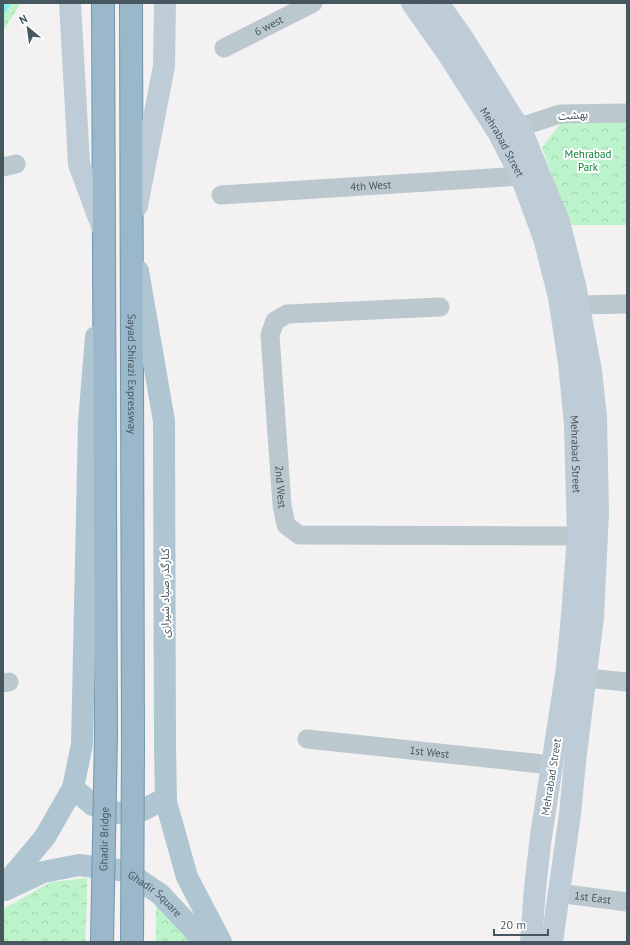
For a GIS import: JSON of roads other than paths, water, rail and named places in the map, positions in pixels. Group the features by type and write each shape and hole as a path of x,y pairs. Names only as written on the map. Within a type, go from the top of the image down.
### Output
{"highway":[{"path":"104,3 105,236"},
{"name":"Sayad Shirazi Expressway","path":"131,3 133,745 132,942"},
{"name":"Ghadir Bridge","path":"102,942 106,736 105,236"}],"main road":[{"path":"3,889 45,836 73,788 82,744 89,422 105,236 79,164 70,3"},
{"path":"131,235 164,66 165,3"},
{"name":"Mehrabad Street","path":"412,3 448,54 498,132 521,176 544,238 559,297 569,363 575,424 578,536 567,668 535,888 531,942"},
{"name":"Mehrabad Street","path":"438,3 464,40 514,120 520,127 559,222 575,285 590,371 596,418 598,512 593,617 569,821 552,942"},
{"name":"کنارگذر صیاد شیرازی","path":"131,235 164,421 166,798 187,877 221,942"},
{"path":"73,788 93,805 117,813 143,810 166,798"},
{"name":"Ghadir Square","path":"3,889 42,872 79,865 126,871 160,894 205,942"}],"street":[{"name":"6 west","path":"224,48 313,3"},
{"name":"بهشت","path":"520,127 560,114 627,113"},
{"name":"4th West","path":"221,196 521,176"},
{"path":"578,305 627,304"},
{"name":"2nd West","path":"440,307 287,314 275,321 270,335 282,505 286,525 299,535 578,536"},
{"path":"586,678 627,682"},
{"name":"1st West","path":"306,738 552,765"},
{"name":"1st East","path":"558,893 627,902"}],"waterway":[{"path":"3,11 8,3"}],"park label":[{"name":"Mehrabad Park","path":"588,160"}]}
